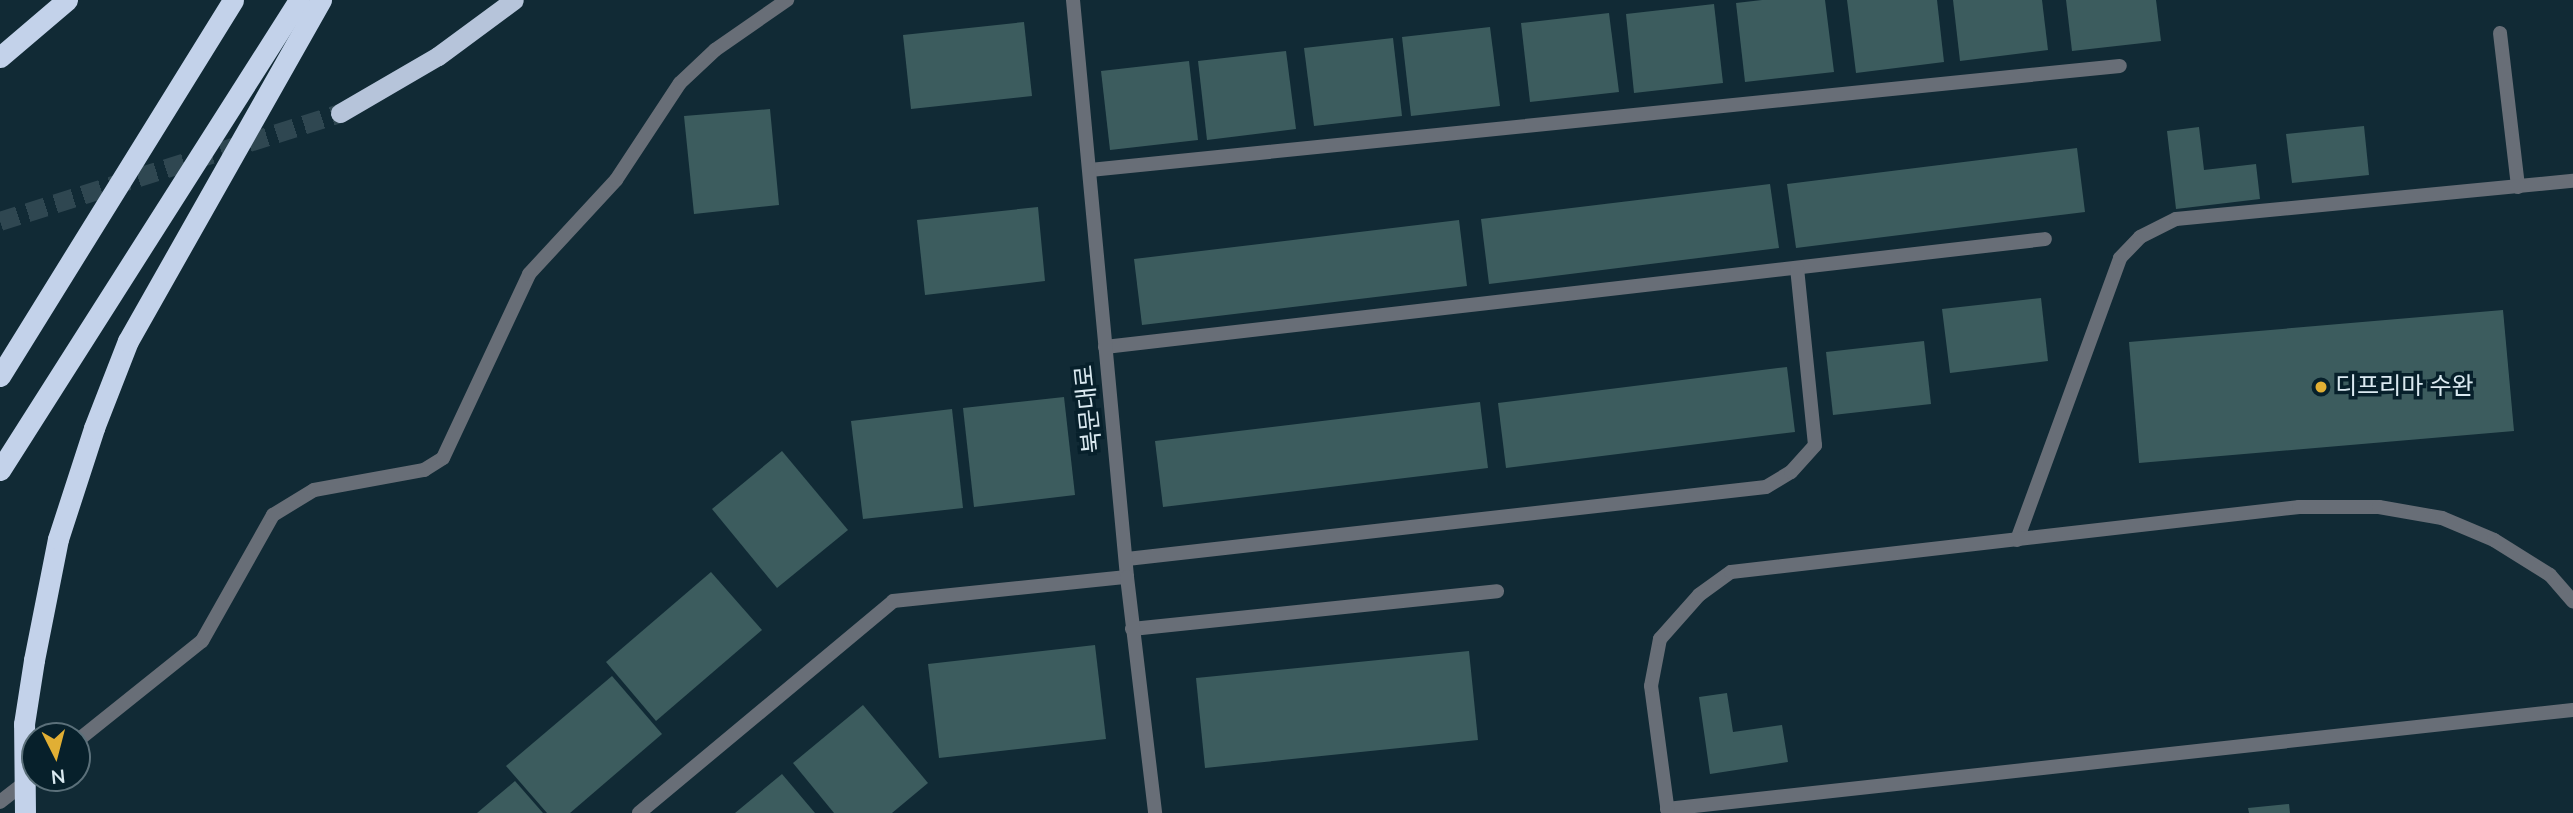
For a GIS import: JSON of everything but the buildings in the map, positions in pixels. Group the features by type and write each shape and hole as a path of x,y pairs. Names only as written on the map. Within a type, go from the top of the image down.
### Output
{"highway":[{"path":"5,52 67,0"},
{"path":"0,376 233,0"},
{"path":"0,470 299,0"},
{"path":"25,813 24,724 58,539 128,341 321,0"},
{"path":"340,113 438,56 514,0"}],"street":[{"path":"91,730 202,641 273,515 314,490 424,470 443,458 529,274 616,180 680,83 715,50 787,0"},
{"name":"북문대로","path":"1073,0 1132,629 1155,813"},
{"path":"2500,33 2518,187"},
{"path":"1090,170 2120,66"},
{"path":"2017,540 2120,258 2140,237 2176,219 2573,181"},
{"path":"1105,347 2045,239"},
{"path":"1127,559 1766,487 1791,472 1815,445 1797,268"},
{"path":"2573,601 2550,575 2494,540 2442,518 2379,507 2299,507 1731,572 1699,595 1660,639 1651,685 1667,811 2573,710"},
{"path":"639,813 893,601 1127,577"},
{"path":"1132,629 1497,591"},
{"path":"0,803 21,786"}],"tunnel":[{"path":"0,221 340,113"}],"place":[{"name":"디프리마 수완","path":"2321,387"}]}
